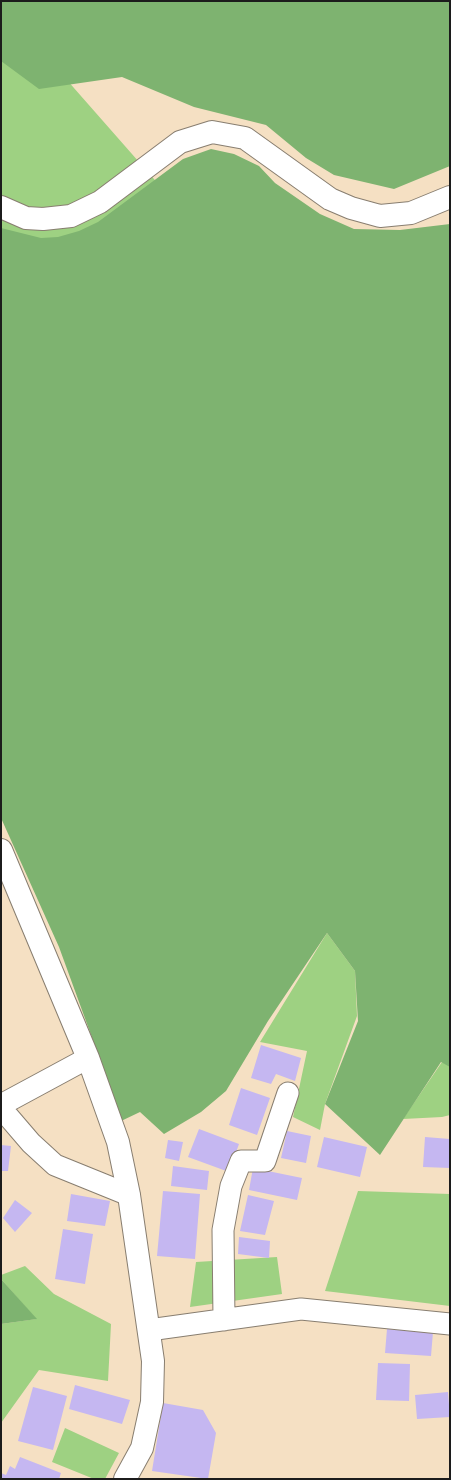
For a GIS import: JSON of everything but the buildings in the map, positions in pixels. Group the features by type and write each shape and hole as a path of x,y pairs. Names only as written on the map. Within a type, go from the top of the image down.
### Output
{"street":[{"path":"1,207 26,218 43,220 71,216 100,202 180,142 212,132 245,138 330,200 351,208 380,216 411,213 450,197"},
{"path":"1,850 88,1058 118,1142 129,1195 153,1361 152,1402 142,1448 125,1479"},
{"path":"88,1058 1,1107 31,1143 55,1165 129,1195"},
{"path":"224,1320 224,1230 231,1186 241,1161 265,1161 288,1093"},
{"path":"149,1330 301,1309 450,1324"}],"green space":[{"path":"1,1 450,1 450,166 394,189 334,175 306,158 266,125 194,107 122,77 39,89 1,61"},
{"path":"1,5 219,253 1,319"},
{"path":"211,149 234,154 259,166 275,183 320,214 354,229 400,230 450,224 450,1067 441,1062 380,1155 325,1104 358,1021 355,971 327,933 268,1021 226,1091 201,1112 164,1134 140,1112 119,1122 106,1076 59,947 1,818 1,228 41,238 58,237 79,231 98,222 183,159"},
{"path":"327,933 355,971 357,1016 325,1104 320,1130 293,1117 307,1051 260,1042"},
{"path":"442,1062 450,1066 450,1115 442,1117 403,1119"},
{"path":"358,1191 450,1194 450,1306 325,1291"},
{"path":"277,1257 282,1294 190,1307 196,1262"},
{"path":"25,1266 54,1294 111,1324 108,1381 39,1370 1,1423 1,1324 36,1319 1,1279 1,1275"},
{"path":"1,1279 37,1319 1,1324"},
{"path":"65,1428 119,1453 105,1479 94,1479 52,1462"}]}
